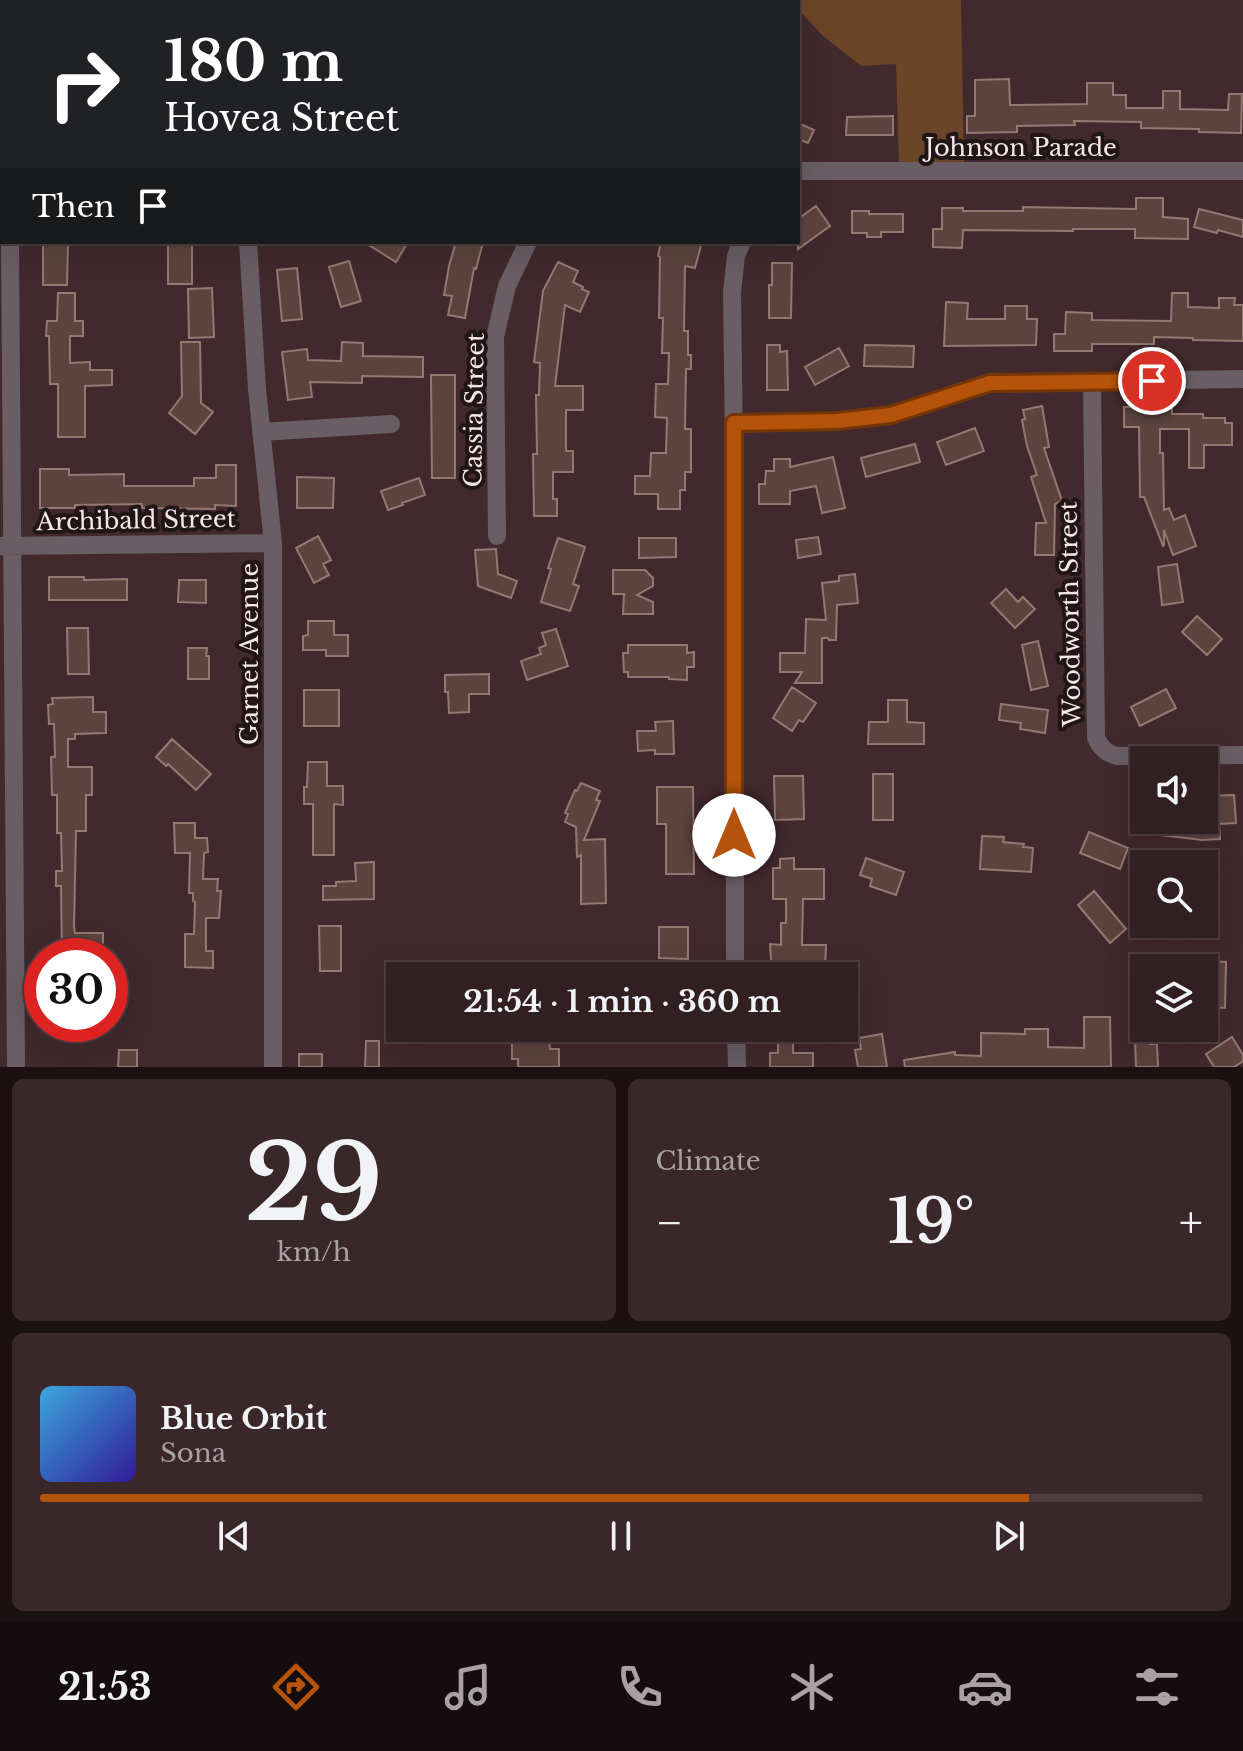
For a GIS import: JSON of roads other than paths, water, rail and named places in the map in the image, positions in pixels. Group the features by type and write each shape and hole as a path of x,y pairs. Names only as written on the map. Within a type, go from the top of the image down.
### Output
{"street":[{"name":"Johnson Parade","path":"800,171 1243,171"},
{"path":"10,244 6,546 16,1067"},
{"name":"Garnet Avenue","path":"248,244 261,432 273,543 273,1067"},
{"name":"Cassia Street","path":"497,536 495,337 507,286 527,244"},
{"path":"735,962 732,292 736,256 741,244"},
{"path":"734,423 837,421 891,415 990,383 1243,379"},
{"name":"Woodworth Street","path":"1092,382 1096,738 1109,754 1117,756 1243,755"},
{"path":"261,432 391,424"},
{"name":"Archibald Street","path":"6,546 273,543"},
{"path":"736,1042 737,1067"}]}
